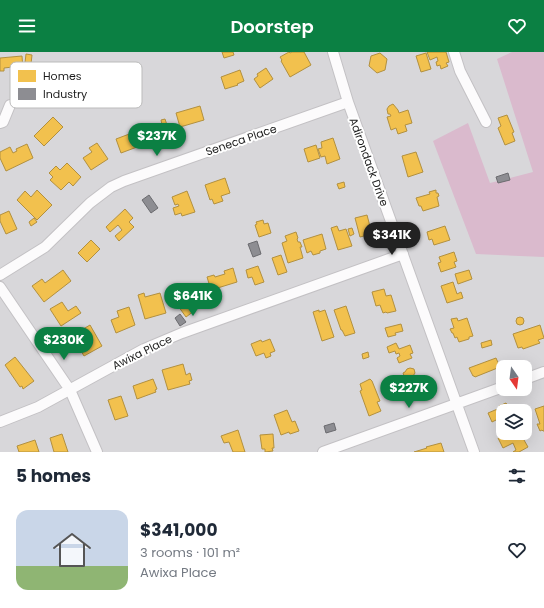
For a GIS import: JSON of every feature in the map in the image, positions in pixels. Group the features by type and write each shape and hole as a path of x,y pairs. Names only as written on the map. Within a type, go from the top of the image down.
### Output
{"street":[{"name":"Adirondack Drive","path":"333,52 348,102 474,452"},
{"path":"454,52 460,71 486,122"},
{"name":"Seneca Place","path":"0,275 45,247 90,203 111,187 124,181 348,102"},
{"path":"0,123 3,122 10,105"},
{"name":"Awixa Place","path":"0,422 38,408 144,349 182,333 403,254"},
{"path":"0,287 70,390 96,452"},
{"path":"532,376 544,372"},
{"path":"323,452 496,390"}],"shaded area":[{"path":"0,52 544,52 544,452 0,452"},
{"path":"512,52 544,52 544,257 476,254 433,141 468,123 490,183 533,172 497,59"}],"building: Homes":[{"path":"222,52 233,52 234,55 224,58"},
{"path":"289,52 304,52 311,65 290,77 280,57"},
{"path":"427,52 446,52 449,62 446,63 448,66 441,69 440,65 437,66 437,57 430,60"},
{"path":"380,53 387,59 385,70 377,73 369,66 371,56"},
{"path":"426,53 431,69 421,72 416,56"},
{"path":"26,54 32,55 31,62 25,62"},
{"path":"22,56 22,62 10,62 10,67 4,68 4,71 0,71 0,58"},
{"path":"266,68 273,79 260,88 254,79 258,76 257,74"},
{"path":"240,70 244,81 237,84 238,85 225,89 221,77"},
{"path":"393,104 399,113 408,110 412,123 405,125 407,131 398,134 396,128 391,130 387,117 391,116 388,114 387,109"},
{"path":"200,106 204,120 180,127 176,113"},
{"path":"507,115 514,132 512,133 515,141 505,145 498,128 501,126 498,118"},
{"path":"53,117 63,127 44,146 34,136"},
{"path":"165,119 168,128 163,129 161,120"},
{"path":"140,130 145,144 121,153 116,139"},
{"path":"333,138 340,159 327,164 325,156 321,157 318,149 322,148 321,142"},
{"path":"97,143 108,159 91,170 83,158 92,152 89,148"},
{"path":"27,144 33,158 6,171 0,158 0,152 10,147 13,153 17,151 16,149"},
{"path":"316,145 320,158 308,162 304,149"},
{"path":"416,152 423,172 408,177 402,156"},
{"path":"67,163 81,177 73,186 69,182 61,190 50,180 53,177 49,173 56,166 60,170"},
{"path":"225,178 230,193 221,196 223,201 214,204 212,199 210,200 205,185"},
{"path":"344,182 345,187 339,189 337,184"},
{"path":"37,190 52,205 37,220 17,200 25,191 31,197"},
{"path":"436,190 436,193 438,193 439,196 437,197 439,206 423,211 416,198 430,194 429,192"},
{"path":"187,191 195,212 182,216 181,213 175,215 173,208 179,206 178,204 175,205 172,197"},
{"path":"125,209 133,218 129,222 134,227 119,241 115,236 122,230 118,225 110,232 106,227"},
{"path":"9,211 17,229 6,234 0,221 0,215"},
{"path":"367,215 372,234 360,237 355,218"},
{"path":"34,218 37,222 31,226 29,222"},
{"path":"263,220 264,224 268,223 271,233 259,237 255,225 257,224 256,222"},
{"path":"337,226 339,231 346,229 352,246 338,250 331,228"},
{"path":"445,226 450,240 434,245 432,239 429,240 427,232"},
{"path":"352,228 354,234 350,236 348,229"},
{"path":"296,232 298,242 300,242 302,247 300,247 303,258 288,263 282,243 287,241 285,236"},
{"path":"322,234 326,249 313,255 311,251 307,253 303,240"},
{"path":"91,240 100,249 87,262 78,253"},
{"path":"454,252 457,261 454,262 456,267 441,272 438,263 441,262 439,257"},
{"path":"281,255 287,272 278,275 272,258"},
{"path":"258,266 264,282 255,285 252,277 248,278 246,270"},
{"path":"233,268 237,282 211,290 207,277 214,275 215,277 225,274 224,271"},
{"path":"63,270 71,281 44,302 32,286 42,279 45,283"},
{"path":"469,270 472,279 458,284 455,274"},
{"path":"453,282 457,294 461,292 463,298 447,303 441,286"},
{"path":"384,289 386,296 391,295 396,311 383,313 380,305 376,306 372,292"},
{"path":"144,293 145,297 160,293 166,313 145,319 138,295"},
{"path":"180,300 182,302 185,300 194,311 186,317 176,303"},
{"path":"62,302 68,311 76,306 81,313 61,326 50,309"},
{"path":"346,306 355,333 345,336 341,330 334,310"},
{"path":"129,307 135,325 116,333 111,320 119,317 117,311"},
{"path":"319,310 319,312 325,310 334,337 322,341 313,312"},
{"path":"520,317 523,318 523,324 520,325 517,324 516,321 517,318"},
{"path":"457,318 458,321 467,318 473,336 469,337 469,339 459,342 457,337 455,338 452,333 450,329 454,328 451,319"},
{"path":"401,324 403,331 388,337 385,328"},
{"path":"90,325 102,346 84,356 77,344 83,341 78,332"},
{"path":"540,325 544,338 538,340 540,343 523,349 522,347 518,348 513,334"},
{"path":"270,339 275,351 270,353 271,356 266,358 264,353 256,356 251,344 261,340 262,342"},
{"path":"491,340 492,345 482,348 481,343"},
{"path":"396,343 399,349 410,345 413,353 410,354 412,358 399,363 397,358 400,356 399,353 396,354 395,351 389,353 387,347"},
{"path":"368,352 369,357 363,359 362,354"},
{"path":"15,357 34,381 23,389 5,365"},
{"path":"496,358 497,360 496,369 475,377 469,368"},
{"path":"183,364 186,375 190,373 192,380 189,381 190,384 168,390 162,370"},
{"path":"410,368 414,369 415,373 411,379 415,378 419,392 400,398 394,381 400,380 400,383 406,381 403,373"},
{"path":"153,379 157,389 155,390 156,392 137,399 133,386"},
{"path":"370,379 380,401 377,402 381,411 369,416 360,391 362,390 360,384"},
{"path":"121,396 128,416 115,420 108,400"},
{"path":"544,406 544,431 540,431 537,424 540,424 535,409"},
{"path":"287,410 292,422 295,421 299,431 281,435 274,415"},
{"path":"496,410 496,420 492,422 488,413"},
{"path":"238,430 245,452 233,452 229,442 224,443 221,436"},
{"path":"62,434 68,452 54,452 50,438"},
{"path":"273,434 273,451 265,452 265,449 262,449 260,435"},
{"path":"35,440 39,452 19,452 17,446"},
{"path":"499,440 524,440 528,447 519,452 513,452 516,450 513,443 503,448"},
{"path":"441,443 444,452 414,452 427,448 426,447"}],"building: Industry":[{"path":"508,173 510,180 498,183 496,177"},
{"path":"149,195 158,208 151,213 142,200"},
{"path":"257,241 261,254 253,257 248,244"},
{"path":"180,314 186,322 180,326 175,318"},
{"path":"334,423 336,430 326,433 324,426"}]}
